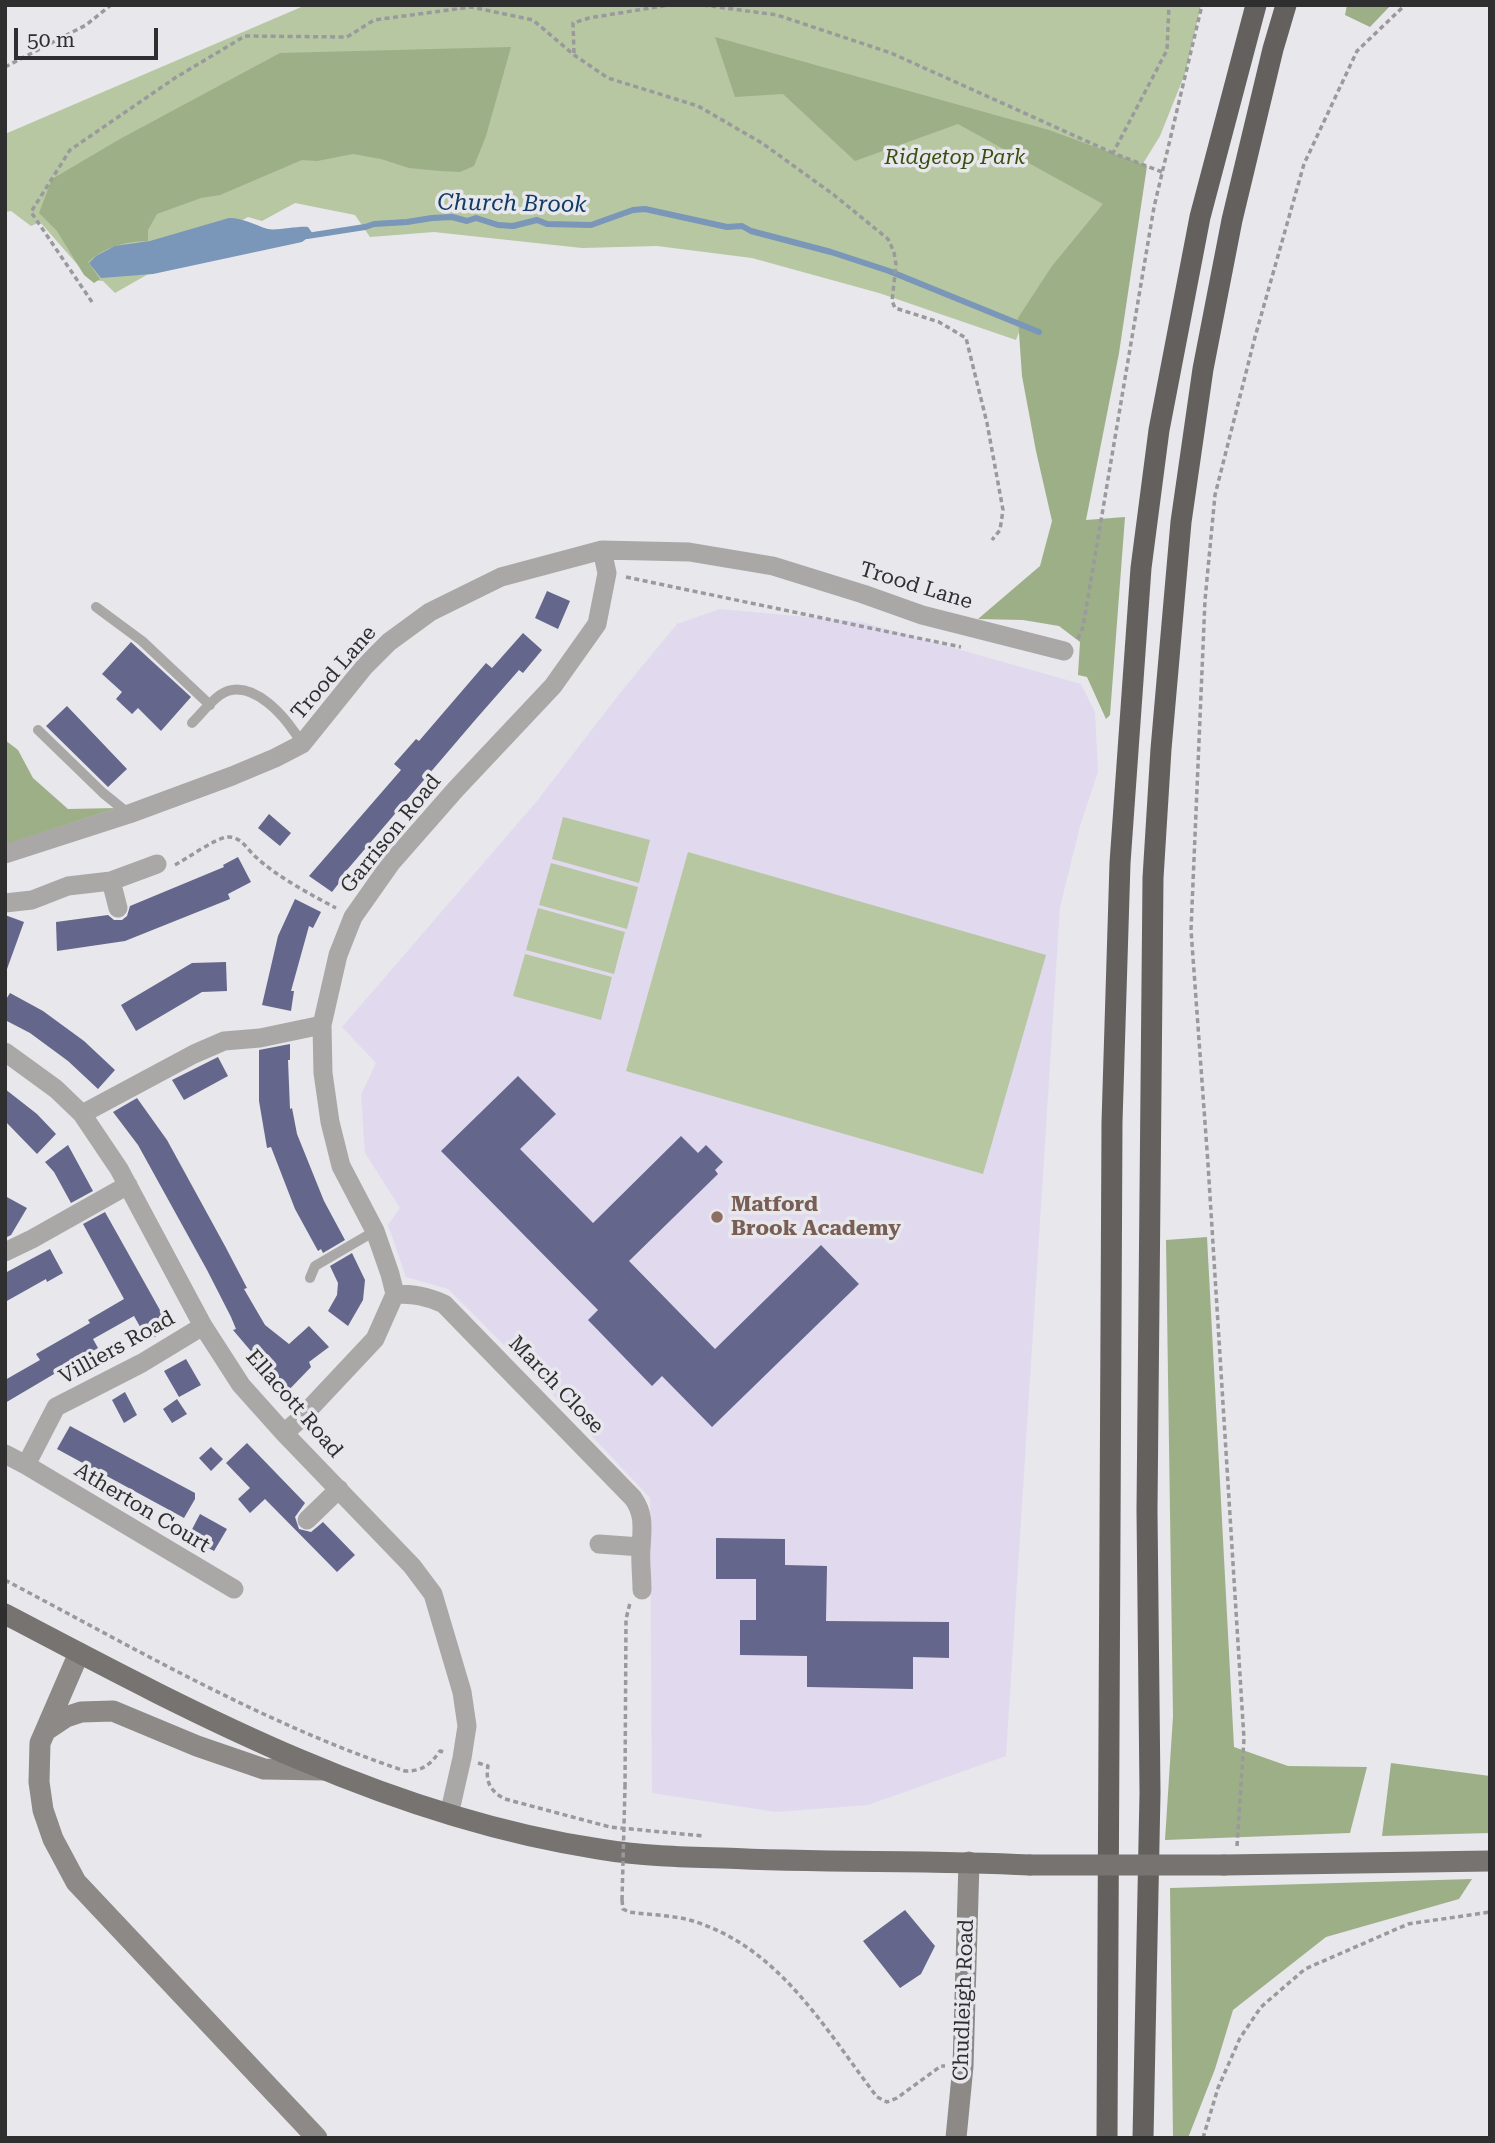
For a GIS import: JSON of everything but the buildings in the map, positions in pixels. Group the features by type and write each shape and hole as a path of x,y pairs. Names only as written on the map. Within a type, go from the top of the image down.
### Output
{"highway":[{"path":"1107,2138 1112,1122 1120,863 1141,568 1159,430 1226,80 1245,5"},
{"path":"1200,217 1256,5"},
{"path":"1143,2138 1150,1793 1147,1510 1153,892 1161,749 1181,522 1203,369 1232,220 1286,5"}],"main road":[{"path":"5,1614 271,1748 325,1770 449,1815 512,1832 600,1850 771,1861 1030,1865 1490,1861"}],"street":[{"name":"Trood Lane","path":"5,854 129,814 233,776 302,744 364,667 389,642 430,612 501,577 602,550 689,552 773,566 922,615 1064,651"},
{"name":"Garrison Road","path":"395,1294 375,1231 341,1166 333,1133 323,1073 322,1025 338,955 353,917 399,854 553,686 597,624 607,573 602,550"},
{"path":"5,903 32,900 68,886 111,881 157,864"},
{"path":"111,881 118,908"},
{"path":"82,1114 194,1054 224,1041 260,1038 322,1025"},
{"name":"Ellacott Road","path":"5,1052 56,1089 82,1114 128,1185 203,1326 242,1385 284,1433 412,1566 433,1594 462,1692 467,1726 449,1815"},
{"path":"5,1252 32,1240 128,1185"},
{"path":"284,1433 299,1421 375,1339 395,1294"},
{"name":"March Close","path":"395,1294 428,1297 444,1304 633,1498 640,1509 644,1529 641,1547 642,1590"},
{"name":"Villiers Road","path":"26,1465 56,1407 142,1363 203,1326"},
{"path":"5,1454 26,1465"},
{"name":"Atherton Court","path":"26,1465 234,1589"},
{"path":"307,1521 339,1489"},
{"path":"599,1544 641,1547"},
{"path":"79,1653 40,1743 39,1782 43,1810 53,1839 76,1882 317,2138"},
{"path":"45,1731 66,1717 81,1712 113,1711 197,1746 264,1769 325,1770"},
{"name":"Chudleigh Road","path":"956,2138 963,2066 969,1862"}],"lane":[{"path":"96,607 142,641 210,705"},
{"path":"192,723 220,695 235,689 253,694 278,711 302,744"},
{"path":"38,730 103,793 129,814"},
{"path":"310,1278 315,1266 375,1231"}],"path":[{"path":"5,67 86,25 111,5"},
{"path":"458,5 533,20 574,55 608,78 698,106 762,144 834,195 888,239 896,265 892,300 895,308 939,322 966,338 987,423 1003,510 1000,530 992,540"},
{"path":"574,55 573,23 669,5"},
{"path":"704,5 777,15 891,53 1112,153 1162,172"},
{"path":"1112,153 1167,50 1169,5"},
{"path":"1064,651 1075,645 1083,627 1154,207 1202,5"},
{"path":"1230,1865 1244,1739 1191,930 1205,600 1215,495 1255,337 1304,164 1357,51 1405,5"},
{"path":"92,302 31,212 70,150 175,78 245,36 347,37 374,20 471,7"},
{"path":"607,573 974,649"},
{"path":"157,864 164,871 216,840 230,837 243,842 256,858 271,868 353,917"},
{"path":"5,1580 211,1690 317,1739 405,1771 421,1771 440,1751 488,1766 487,1782 496,1795 505,1799 610,1827 704,1836"},
{"path":"642,1590 642,1596 629,1604 626,1619 623,1909 692,1920 731,1936 762,1958 800,1993 877,2097 887,2102 897,2098 941,2066 963,2066"},
{"path":"1203,2138 1217,2088 1240,2038 1261,2007 1305,1969 1408,1924 1490,1912"}],"shaded area":[{"name":"Matford Brook Academy","path":"720,609 862,622 1081,684 1095,712 1098,772 1080,826 1060,907 1006,1756 868,1805 776,1812 652,1793 650,1498 542,1383 448,1289 406,1277 388,1225 400,1208 365,1153 361,1095 376,1063 342,1027 537,801 677,624"}],"green space":[{"name":"Ridgetop Park","path":"306,5 1201,5 1186,71 1160,136 1131,183 1024,319 1016,340 879,293 752,258 657,246 582,248 434,232 370,237 355,215 295,203 262,221 248,217 115,293 103,281 91,280 40,222 31,226 11,211 5,212 5,134"},
{"path":"1347,5 1391,5 1370,27 1345,15"},
{"path":"715,37 1049,130 1147,166 1119,353 1086,520 1125,517 1110,715 1106,719 1087,677 1078,675 1080,642 1059,626 1023,620 978,619 1040,566 1052,521 1022,376 1018,318 1052,266 1103,204 958,124 855,161 783,94 735,97"},
{"path":"511,47 486,136 474,166 460,172 409,168 353,154 317,161 302,160 220,195 201,198 157,214 148,230 148,241 116,246 101,252 88,262 100,279 94,283 84,275 57,231 39,213 52,179 120,139 280,53"},
{"path":"5,740 18,750 33,778 68,809 117,808 5,845"},
{"path":"563,817 650,840 639,883 552,859"},
{"path":"688,852 1046,955 983,1174 626,1071"},
{"path":"551,863 638,887 627,929 539,905"},
{"path":"538,908 625,932 614,974 526,950"},
{"path":"525,954 612,977 601,1020 513,996"},
{"path":"1207,1237 1234,1747 1288,1766 1367,1767 1350,1833 1165,1840 1173,1716 1166,1240"},
{"path":"1391,1763 1490,1776 1490,1833 1382,1836"},
{"path":"1472,1879 1459,1899 1326,1937 1233,2010 1215,2069 1188,2138 1173,2138 1170,1888"}],"water":[{"path":"229,218 272,229 308,227 313,234 302,242 153,274 101,278 89,263 115,246 150,241"}],"waterway":[{"name":"Church Brook","path":"307,236 374,224 452,217 467,221 476,218 498,225 513,226 537,220 547,224 591,225 633,210 645,209 727,227 742,226 751,231 831,252 889,271 1039,332"}],"place":[{"name":"Matford Brook Academy","path":"717,1217"}]}
